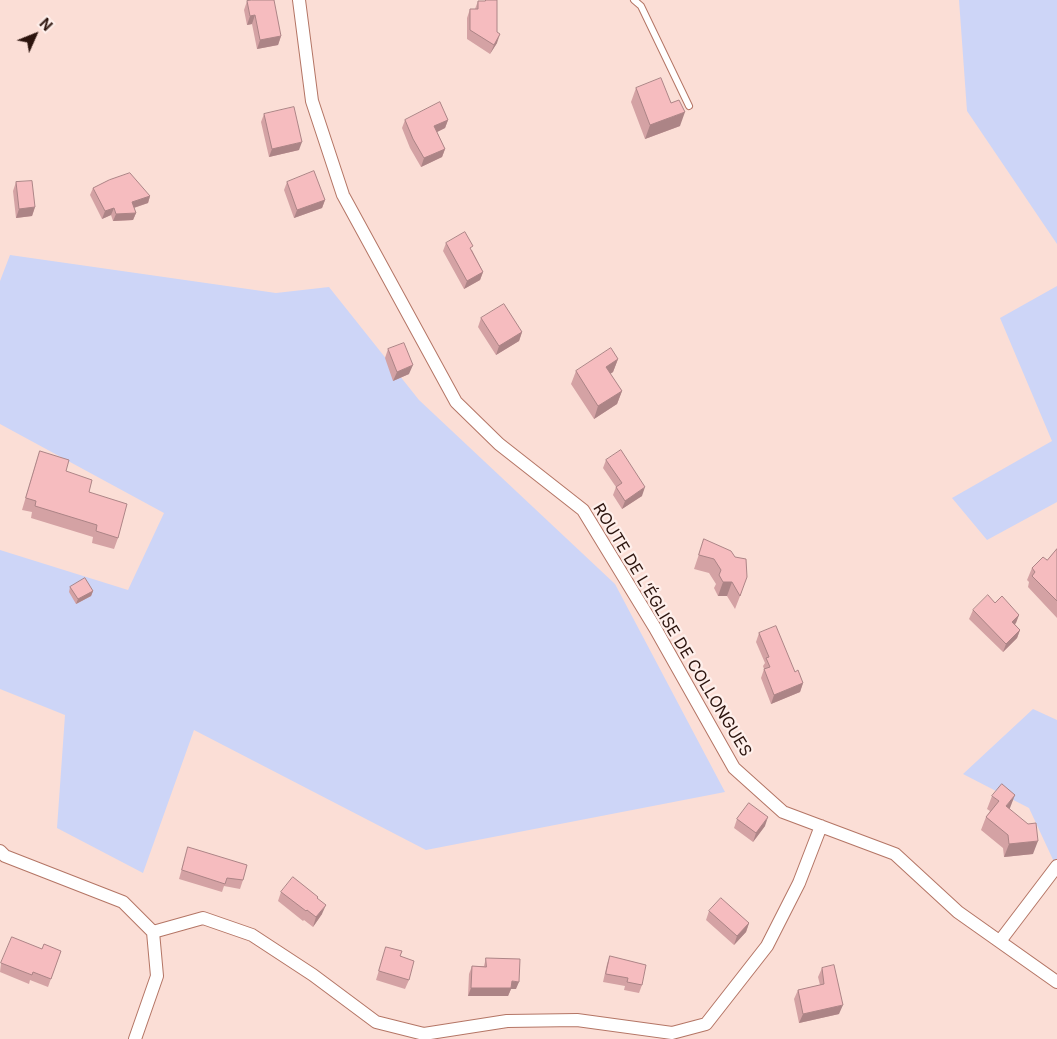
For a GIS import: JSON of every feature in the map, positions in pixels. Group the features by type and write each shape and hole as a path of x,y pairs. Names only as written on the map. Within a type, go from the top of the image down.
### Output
{"street":[{"name":"ROUTE DE L’ÉGLISE DE COLLONGUES","path":"299,0 312,101 343,195 456,402 499,444 584,510 655,628 734,768 783,812 895,854 958,912 1057,982"},
{"path":"153,932 203,918 252,935 313,975 376,1022 424,1034 507,1021 577,1020 672,1033 706,1024 767,946 800,883 821,826"},
{"path":"0,851 5,856 122,902 153,932 157,976 134,1039"},
{"path":"1000,941 1057,866"}],"lane":[{"path":"634,0 641,6 689,106"}],"shaded area":[{"path":"959,0 1057,0 1057,244 967,111"},
{"path":"10,255 276,293 329,287 419,400 615,584 725,792 426,850 194,730 143,873 57,828 65,715 0,689 0,550 128,590 164,513 0,424 0,281"},
{"path":"1057,286 1057,502 987,540 952,498 1052,441 1000,318"},
{"path":"1033,709 1057,720 1057,862 1055,864 1029,808 963,774"}],"building":[{"path":"274,0 281,36 260,40 255,15 250,16 247,1"},
{"path":"497,0 497,32 500,34 494,45 470,30 470,9 478,9 478,1"},
{"path":"661,78 671,103 679,100 685,112 650,125 636,88"},
{"path":"440,102 448,120 434,126 445,149 424,158 405,120"},
{"path":"294,107 302,142 272,149 264,114"},
{"path":"314,171 325,200 297,210 287,182"},
{"path":"130,173 150,196 132,202 136,213 116,214 114,208 105,211 93,188"},
{"path":"32,181 35,207 19,209 16,182"},
{"path":"465,232 473,246 470,248 483,272 467,281 446,243"},
{"path":"504,304 522,332 499,346 481,318"},
{"path":"404,343 413,365 397,372 388,349"},
{"path":"611,348 618,359 606,367 622,391 598,406 576,371"},
{"path":"621,450 645,487 625,501 616,487 622,483 606,460"},
{"path":"40,451 69,460 66,471 92,480 89,492 127,504 118,538 96,531 97,525 35,506 36,501 26,498"},
{"path":"704,539 731,551 735,557 746,559 747,577 740,596 732,582 723,582 719,575 721,570 714,559 699,555"},
{"path":"1057,549 1057,601 1032,576 1035,572 1032,568 1043,557 1047,560"},
{"path":"85,578 93,591 78,599 70,587"},
{"path":"988,595 995,603 1002,596 1019,615 1012,622 1020,630 1006,644 973,610"},
{"path":"776,626 795,672 798,670 803,683 774,695 764,669 770,667 766,658 769,657 759,633"},
{"path":"1002,784 1015,795 1006,806 1028,824 1036,823 1038,841 1009,844 1008,835 986,817 999,801 992,796"},
{"path":"749,803 768,817 756,833 737,819"},
{"path":"188,847 247,865 243,880 227,878 225,884 182,870"},
{"path":"293,877 326,905 316,917 281,892"},
{"path":"721,898 749,923 737,936 709,911"},
{"path":"12,937 42,949 44,944 61,951 51,979 33,972 32,975 1,963"},
{"path":"386,947 402,951 400,956 414,961 409,980 379,971"},
{"path":"610,956 646,965 642,985 627,982 628,978 606,974"},
{"path":"486,958 520,959 519,982 512,981 511,988 471,988 472,966 486,967"},
{"path":"834,965 843,1005 803,1014 798,990 824,984 822,968"}]}
